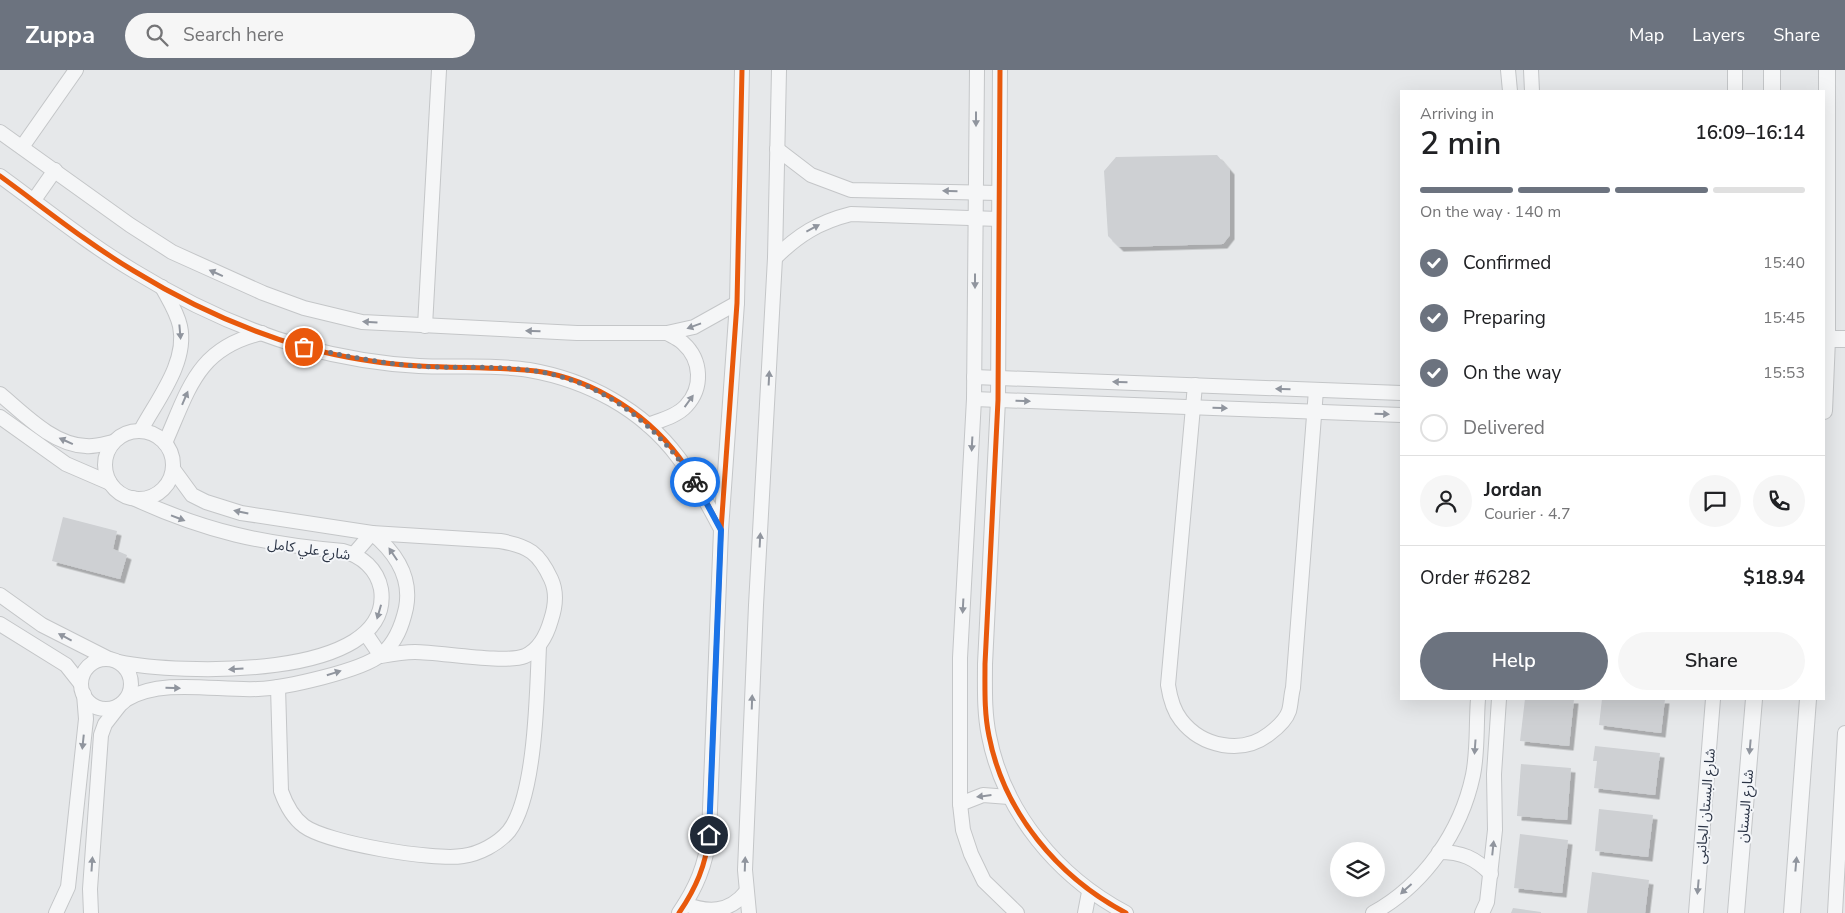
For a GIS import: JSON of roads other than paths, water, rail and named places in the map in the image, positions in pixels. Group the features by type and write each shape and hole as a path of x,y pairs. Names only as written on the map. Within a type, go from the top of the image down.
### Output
{"street":[{"path":"22,148 76,70"},
{"path":"425,326 439,70"},
{"path":"742,70 737,303 721,530 709,835 703,871 682,908 718,912 739,902 746,892"},
{"path":"748,913 746,892 756,615 775,258 779,70"},
{"path":"977,70 974,399 960,658 960,804 963,830 971,854 984,881 1017,913"},
{"path":"1000,70 999,378 985,664 985,707 991,744 1009,797 1022,819 1053,858 1089,892 1126,913"},
{"path":"1508,70 1510,90"},
{"path":"1531,70 1532,90"},
{"path":"1735,70 1735,90"},
{"path":"1772,70 1772,90"},
{"path":"1825,387 1827,339 1827,70"},
{"path":"0,132 130,226 172,252 231,280 304,308 362,322 577,333 666,333 694,327 737,303"},
{"path":"777,150 811,175 851,190 999,193"},
{"path":"34,200 55,170"},
{"path":"0,176 125,265 162,287 262,333 304,347 362,360 417,366 527,370 571,379 608,397 648,425 678,456 699,488 721,530"},
{"path":"775,258 791,242 809,229 829,220 851,214 999,219"},
{"path":"141,430 174,368 180,349 180,327 174,307 162,287"},
{"path":"165,443 194,377 208,360 225,347 244,337 262,333"},
{"path":"648,425 670,417 686,407 696,391 699,376 695,357 683,342 666,333"},
{"path":"1827,339 1845,339"},
{"path":"974,377 1400,394"},
{"path":"1194,385 1168,685 1172,703 1180,720 1193,733 1209,742 1228,746 1246,745 1263,738 1278,727 1289,712 1293,688 1316,390"},
{"path":"0,394 47,431 62,440 87,446 113,442 126,433 141,430 155,434 165,443 172,456 173,469 168,482 159,492 147,498 133,498 120,493 110,483 66,464 0,418"},
{"path":"974,399 1400,415"},
{"path":"110,483 105,469 106,455 113,442"},
{"name":"شارع علي كامل","path":"173,469 192,495 206,502 241,513 372,533 500,540 531,550 543,562 553,584 555,608 548,631 539,646"},
{"name":"شارع علي كامل","path":"133,498 180,519 244,537 354,554 366,562 374,572 380,585 382,598 375,624 366,634"},
{"path":"354,554 372,533 388,546 399,563 406,582 407,602 403,622 395,641 381,656"},
{"path":"0,595 42,625 127,669 131,679 131,689 105,724 102,735 90,889 91,913"},
{"path":"0,624 66,665 89,702 98,708 109,709 151,688 278,687 341,671 381,656 415,652 502,658 524,656 539,646"},
{"path":"56,913 68,887 86,719 82,689 84,674 90,665 99,660 148,668 257,668 327,653 366,634 381,656"},
{"path":"278,687 281,791 286,805 294,817 304,826 317,832 359,844 401,852 444,857 463,856 480,851 496,842 508,833 516,819 526,785 535,724 539,646"},
{"path":"1373,913 1404,892 1439,852 1454,830 1473,774 1478,700"},
{"path":"1482,913 1487,902 1495,830 1494,774 1499,700"},
{"name":"شارع البستان الجانبى","path":"1696,913 1713,700"},
{"name":"شارع البستان","path":"1736,913 1754,700"},
{"path":"1792,913 1808,700"},
{"path":"1835,913 1845,733"},
{"path":"960,804 983,795 1009,797"},
{"path":"1439,852 1454,852 1468,856 1491,874"},
{"path":"1085,913 1089,892"}]}
